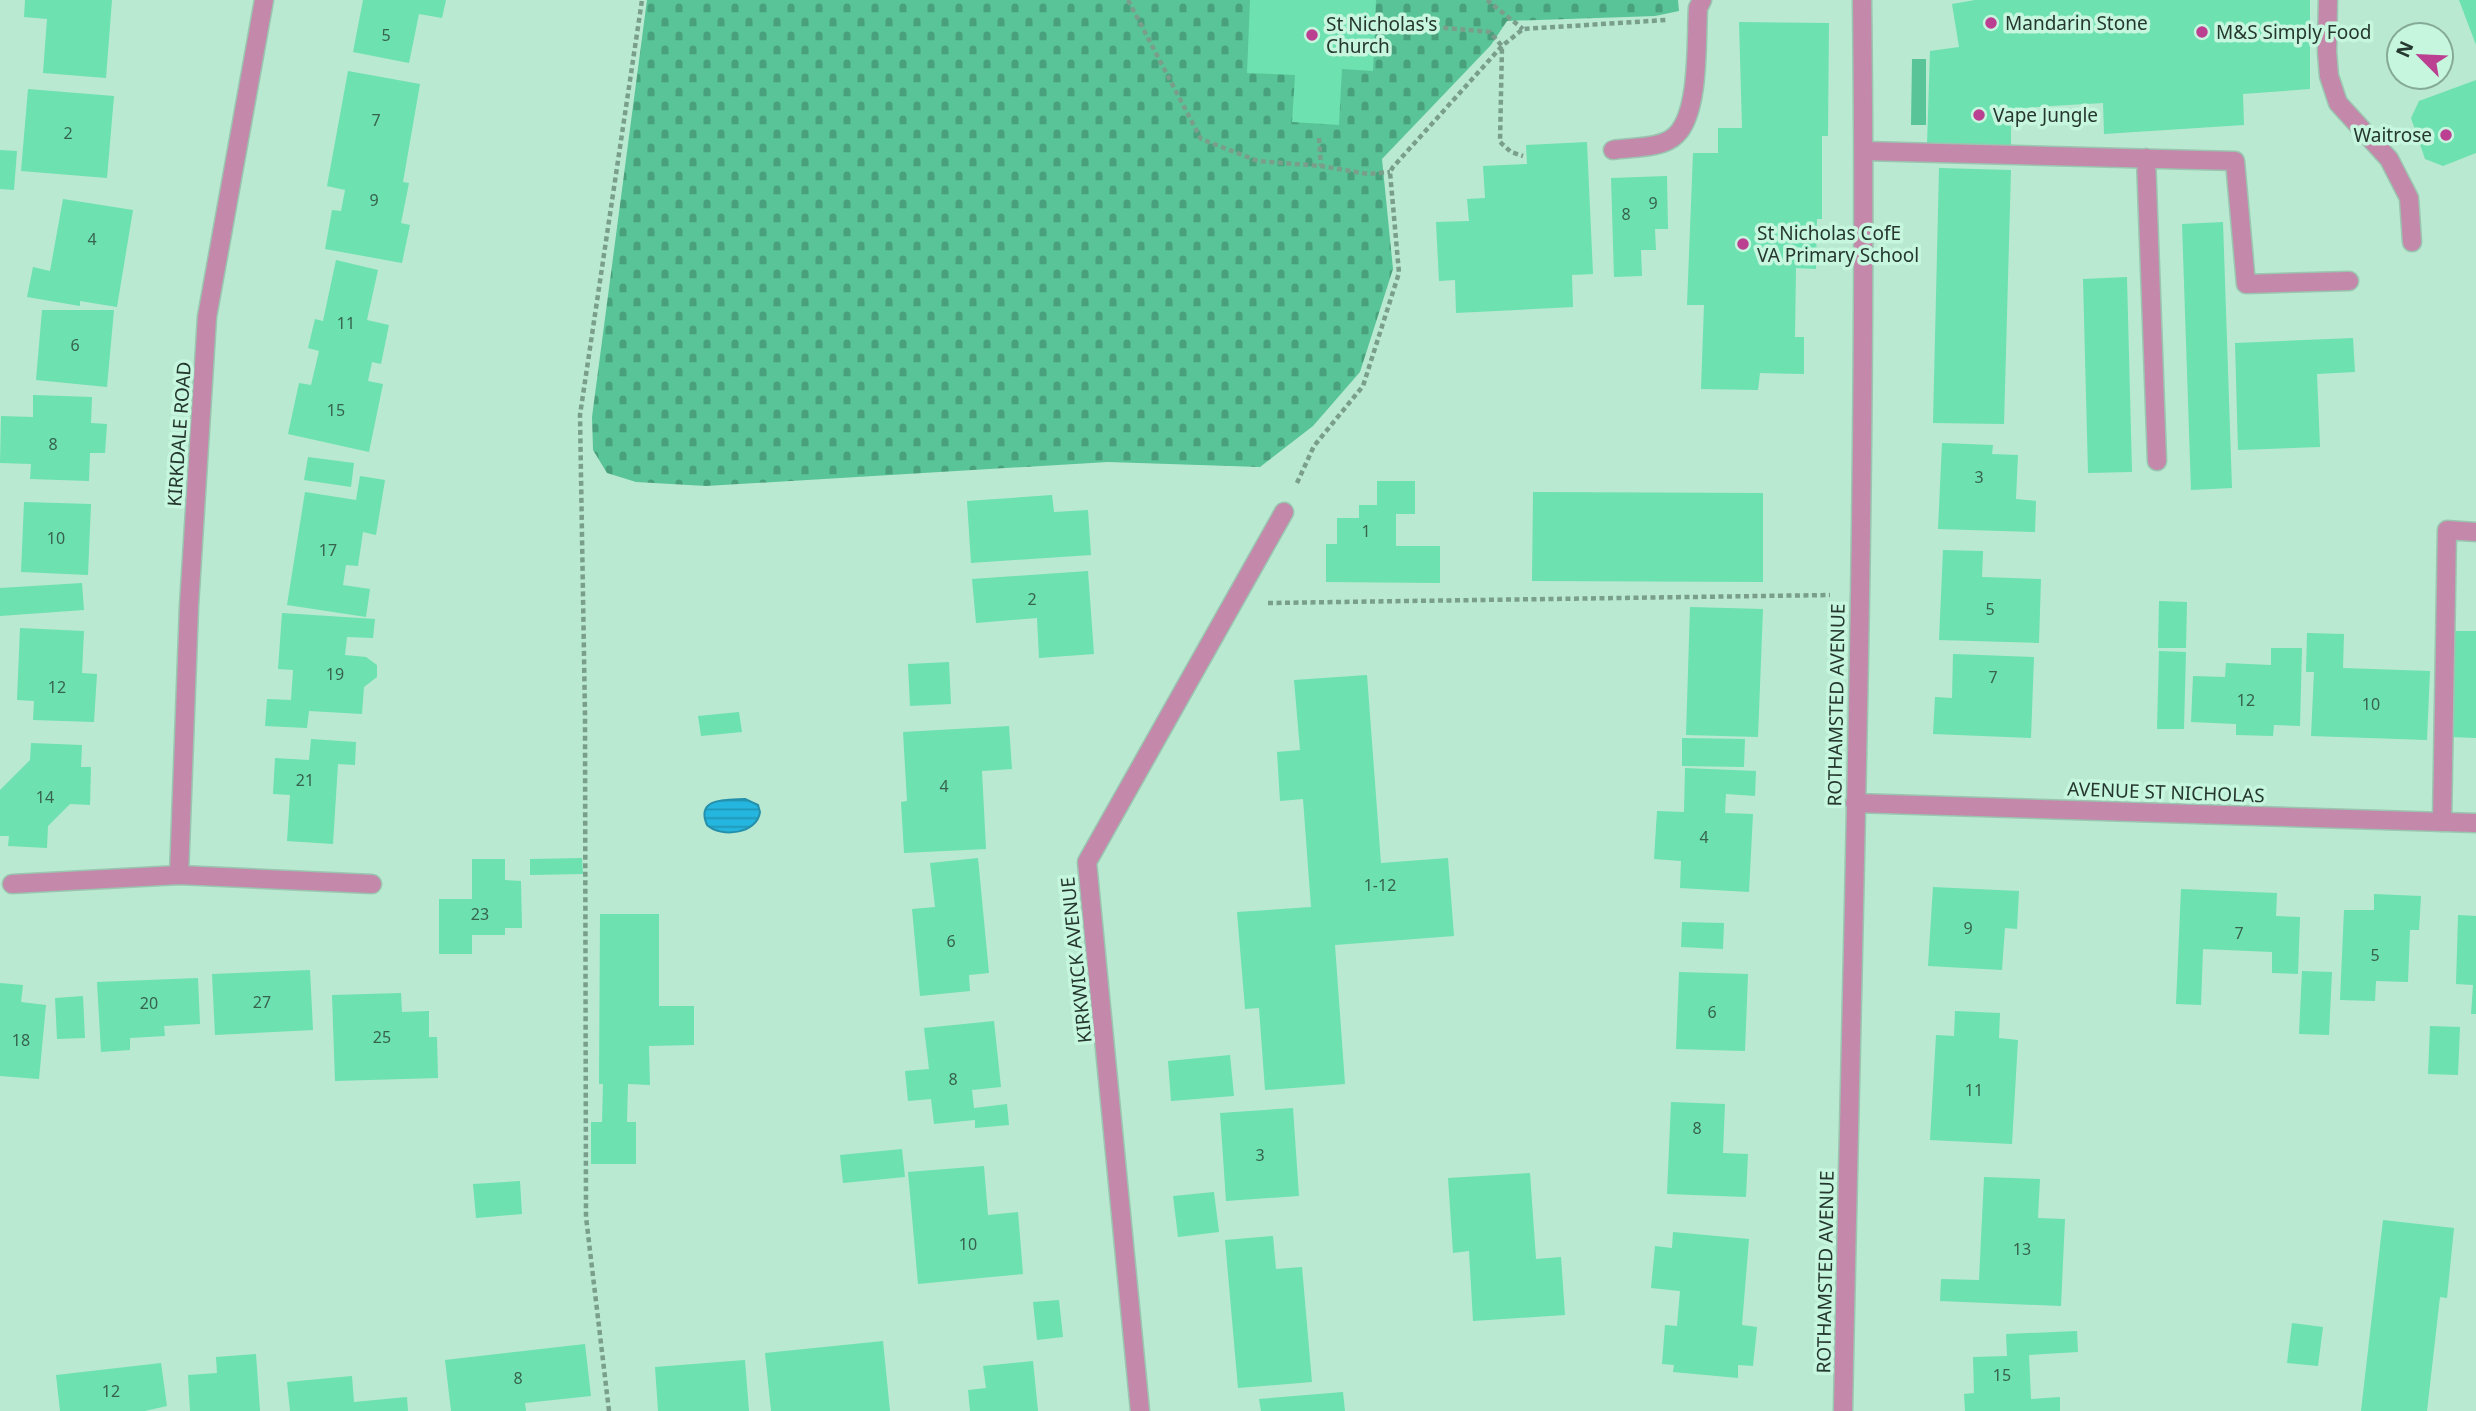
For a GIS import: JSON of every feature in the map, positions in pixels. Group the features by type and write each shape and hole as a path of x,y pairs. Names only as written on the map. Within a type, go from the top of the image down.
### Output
{"street":[{"name":"KIRKDALE ROAD","path":"179,875 189,606 207,317 264,0"},
{"name":"ROTHAMSTED AVENUE","path":"1843,1411 1859,594 1864,151 1862,0"},
{"path":"2328,0 2329,76 2338,103 2373,138 2394,168 2409,198 2412,242"},
{"path":"1614,150 1661,144 1677,135 1689,110 1695,74 1700,4"},
{"path":"1864,151 2235,161 2246,284 2349,281"},
{"path":"2147,158 2157,461"},
{"name":"KIRKWICK AVENUE","path":"1140,1411 1087,862 1284,512"},
{"path":"2442,822 2447,530 2476,532"},
{"name":"AVENUE ST NICHOLAS","path":"1855,803 2476,823"},
{"path":"12,884 179,875 372,884"}],"path":[{"path":"609,1411 586,1217 585,715 580,415 642,0"},
{"path":"1128,0 1201,139 1258,161 1321,166 1368,174 1390,172 1502,46 1523,29 1638,24 1684,18 1700,4"},
{"path":"1487,0 1523,29"},
{"path":"1401,24 1490,32 1502,46 1500,142 1511,152 1523,156"},
{"path":"1319,138 1321,166"},
{"path":"1284,512 1314,446 1363,387 1399,273 1390,172"},
{"path":"1231,604 1859,594"}],"green space":[{"path":"647,0 1678,0 1679,11 1655,16 1507,21 1491,45 1382,159 1393,269 1360,372 1313,426 1260,467 1108,462 706,486 636,482 607,473 593,450 592,417"},
{"path":"1912,59 1926,59 1926,125 1911,125"}],"water":[{"path":"745,799 758,805 760,812 752,825 738,832 721,832 707,825 704,816 709,805 722,800"}],"building":[{"path":"25,0 112,0 106,78 43,73 47,19 24,17"},
{"path":"363,0 446,0 442,18 419,14 409,63 353,52"},
{"name":"St Nicholas's Church","path":"1250,0 1376,0 1373,71 1342,69 1339,125 1292,122 1295,75 1247,73"},
{"path":"1975,0 2310,0 2310,89 2243,94 2244,125 2104,134 2103,103 2051,106 2011,109 2011,147 1927,145 1930,51 1959,47 1952,4"},
{"path":"2459,0 2476,0 2476,45"},
{"path":"1739,22 1829,23 1828,136 1822,136 1822,219 1817,219 1816,269 1796,268 1795,337 1804,337 1804,374 1760,373 1758,390 1701,389 1704,305 1687,305 1693,153 1718,153 1718,128 1742,128"},
{"path":"348,71 420,84 403,182 409,183 401,223 410,225 402,263 325,249 332,210 341,211 345,190 327,186"},
{"name":"Waitrose","path":"2476,80 2476,153 2443,166 2425,159 2411,118 2419,101 2446,91 2455,91 2455,88"},
{"path":"28,89 114,96 107,178 21,171"},
{"path":"1587,142 1593,274 1572,275 1573,307 1456,313 1455,280 1439,281 1436,222 1469,221 1467,199 1485,198 1483,166 1527,164 1526,145"},
{"path":"0,150 17,151 14,190 0,189"},
{"path":"1939,168 2011,170 2004,424 1933,423"},
{"path":"1667,176 1668,229 1655,229 1656,250 1641,250 1642,276 1614,277 1611,178"},
{"path":"63,199 133,210 117,307 80,301 80,306 27,297 33,267 50,271"},
{"path":"2223,222 2232,488 2191,490 2182,224"},
{"path":"336,260 378,270 367,320 389,325 381,364 372,362 368,381 383,384 369,452 288,434 299,383 311,385 319,351 308,348 315,319 323,321"},
{"path":"2127,277 2132,472 2088,473 2083,279"},
{"path":"42,310 114,310 107,387 36,380"},
{"path":"2353,338 2355,372 2317,374 2320,447 2238,450 2235,343"},
{"path":"33,395 92,397 91,423 107,424 105,453 90,453 89,481 30,479 31,464 0,463 1,416 33,417"},
{"path":"1942,443 1993,445 1992,454 2018,455 2016,499 2036,501 2035,532 1938,529"},
{"path":"308,457 354,463 351,487 304,480"},
{"path":"360,476 385,480 376,535 363,532 358,566 346,565 343,585 370,589 366,617 287,605 305,492 356,500"},
{"path":"1377,481 1415,481 1415,514 1396,514 1396,546 1440,546 1440,583 1326,582 1326,544 1337,544 1337,518 1359,518 1359,505 1377,505"},
{"path":"1533,492 1763,493 1763,582 1532,581"},
{"path":"1052,495 1054,512 1088,510 1091,555 971,563 967,501"},
{"path":"24,502 91,504 88,575 21,572"},
{"path":"1943,550 1983,551 1982,577 2041,579 2039,643 1939,640"},
{"path":"1088,571 1094,654 1039,658 1037,618 976,623 972,579"},
{"path":"82,583 84,610 0,616 0,588"},
{"path":"2159,601 2187,602 2186,648 2158,648"},
{"path":"1690,607 1763,609 1758,737 1686,735"},
{"path":"282,613 375,619 373,638 347,637 345,655 366,657 377,665 377,677 364,687 362,714 309,711 307,728 265,726 267,699 291,700 293,670 278,669"},
{"path":"20,628 84,631 82,673 97,674 94,722 33,720 34,701 17,700"},
{"path":"2455,631 2476,631 2476,738 2450,737"},
{"path":"2307,633 2344,634 2343,668 2430,671 2427,740 2311,736 2314,672 2306,672"},
{"path":"2271,648 2302,648 2300,726 2274,725 2273,736 2236,735 2236,724 2191,722 2193,676 2225,677 2226,663 2271,665"},
{"path":"2159,651 2186,652 2184,729 2157,729"},
{"path":"1953,654 2034,657 2031,738 1933,734 1935,697 1952,698"},
{"path":"949,662 951,704 910,706 908,664"},
{"path":"1367,675 1381,863 1448,858 1454,936 1335,945 1345,1084 1265,1090 1259,1008 1245,1009 1237,912 1311,907 1303,799 1280,801 1277,752 1300,750 1294,680"},
{"path":"739,712 742,732 701,736 698,716"},
{"path":"1009,726 1012,769 982,771 986,849 904,853 901,802 907,801 903,732"},
{"path":"1682,738 1745,739 1744,767 1682,766"},
{"path":"311,739 356,742 355,765 338,764 333,844 287,841 290,795 273,794 275,758 309,760"},
{"path":"31,743 82,745 81,767 91,767 90,805 70,804 48,826 47,848 8,846 9,836 0,836 0,790 30,760"},
{"path":"1685,768 1756,771 1755,796 1726,794 1725,813 1753,814 1749,892 1680,888 1681,861 1654,859 1657,811 1684,812"},
{"path":"582,858 583,874 530,875 530,859"},
{"path":"978,858 989,973 969,975 970,991 920,996 912,909 935,907 930,863"},
{"path":"472,859 505,859 505,880 521,881 522,928 505,928 505,935 472,935 472,954 439,954 439,899 472,899"},
{"path":"1933,887 2019,891 2017,929 2005,928 2002,970 1928,966"},
{"path":"2181,889 2277,893 2276,916 2300,917 2298,974 2272,973 2272,952 2203,949 2201,1005 2176,1004"},
{"path":"2374,894 2421,896 2419,930 2410,930 2408,982 2376,981 2375,1001 2340,1000 2344,910 2374,910"},
{"path":"600,914 659,914 659,1006 694,1006 694,1045 649,1046 650,1085 628,1084 627,1122 636,1122 636,1164 591,1164 591,1122 602,1122 603,1084 599,1084"},
{"path":"2458,915 2476,916 2476,1014 2471,1014 2473,985 2456,984"},
{"path":"1682,922 1724,923 1723,949 1681,947"},
{"path":"310,970 313,1030 215,1035 212,974"},
{"path":"2302,971 2332,972 2329,1035 2299,1034"},
{"path":"1679,972 1748,974 1745,1051 1676,1049"},
{"path":"198,978 200,1024 164,1026 165,1036 130,1038 130,1050 101,1052 97,982"},
{"path":"0,983 23,985 21,1002 46,1005 39,1079 0,1076"},
{"path":"401,993 402,1012 429,1011 429,1037 437,1037 438,1078 335,1081 332,995"},
{"path":"83,996 85,1038 57,1039 55,998"},
{"path":"1955,1011 2000,1013 1999,1038 2018,1040 2012,1144 1930,1140 1936,1035 1954,1036"},
{"path":"994,1021 1001,1087 972,1090 974,1108 1007,1104 1009,1125 975,1128 975,1120 934,1124 931,1099 908,1101 905,1071 929,1069 924,1028"},
{"path":"2430,1026 2460,1027 2458,1075 2428,1074"},
{"path":"1230,1055 1234,1096 1171,1101 1168,1061"},
{"path":"1671,1102 1725,1104 1723,1153 1748,1154 1746,1197 1667,1194"},
{"path":"1293,1108 1299,1196 1226,1201 1220,1113"},
{"path":"902,1149 905,1177 843,1183 840,1155"},
{"path":"984,1166 988,1215 1018,1212 1023,1274 918,1284 908,1172"},
{"path":"1530,1173 1536,1259 1561,1257 1565,1315 1473,1321 1469,1251 1453,1253 1448,1178"},
{"path":"1984,1177 2040,1179 2038,1218 2065,1219 2061,1306 1940,1301 1941,1279 1979,1280"},
{"path":"520,1181 522,1214 476,1218 473,1184"},
{"path":"1214,1192 1219,1232 1178,1237 1173,1196"},
{"path":"2383,1220 2454,1228 2447,1298 2440,1297 2427,1411 2361,1411"},
{"path":"1673,1232 1749,1239 1742,1325 1757,1327 1753,1366 1738,1365 1738,1378 1673,1372 1674,1365 1662,1364 1665,1325 1677,1326 1680,1291 1651,1288 1655,1246 1672,1248"},
{"path":"1273,1236 1276,1269 1302,1267 1312,1382 1238,1388 1225,1240"},
{"path":"1059,1300 1063,1337 1037,1340 1033,1302"},
{"path":"2292,1323 2323,1327 2318,1366 2287,1363"},
{"path":"2077,1331 2078,1352 2029,1355 2031,1399 2060,1397 2060,1411 1965,1411 1964,1394 1974,1393 1973,1357 2007,1356 2006,1334"},
{"path":"883,1341 890,1411 771,1411 765,1353"},
{"path":"585,1344 591,1396 525,1403 526,1411 451,1411 445,1360"},
{"path":"256,1354 260,1411 190,1411 188,1375 217,1373 216,1357"},
{"path":"745,1360 749,1411 658,1411 655,1367"},
{"path":"1033,1361 1038,1411 970,1411 968,1390 986,1388 983,1366"},
{"path":"161,1363 167,1406 145,1411 60,1411 56,1375"},
{"path":"352,1376 354,1402 407,1397 408,1411 290,1411 287,1382"},
{"path":"1343,1392 1345,1411 1261,1411 1259,1399"}],"place":[{"name":"Mandarin Stone","path":"1991,23"},
{"name":"M&S Simply Food","path":"2202,32"},
{"name":"St Nicholas's Church","path":"1312,35"},
{"name":"Vape Jungle","path":"1979,115"},
{"name":"Waitrose","path":"2446,135"},
{"name":"St Nicholas CofE VA Primary School","path":"1743,244"}]}
